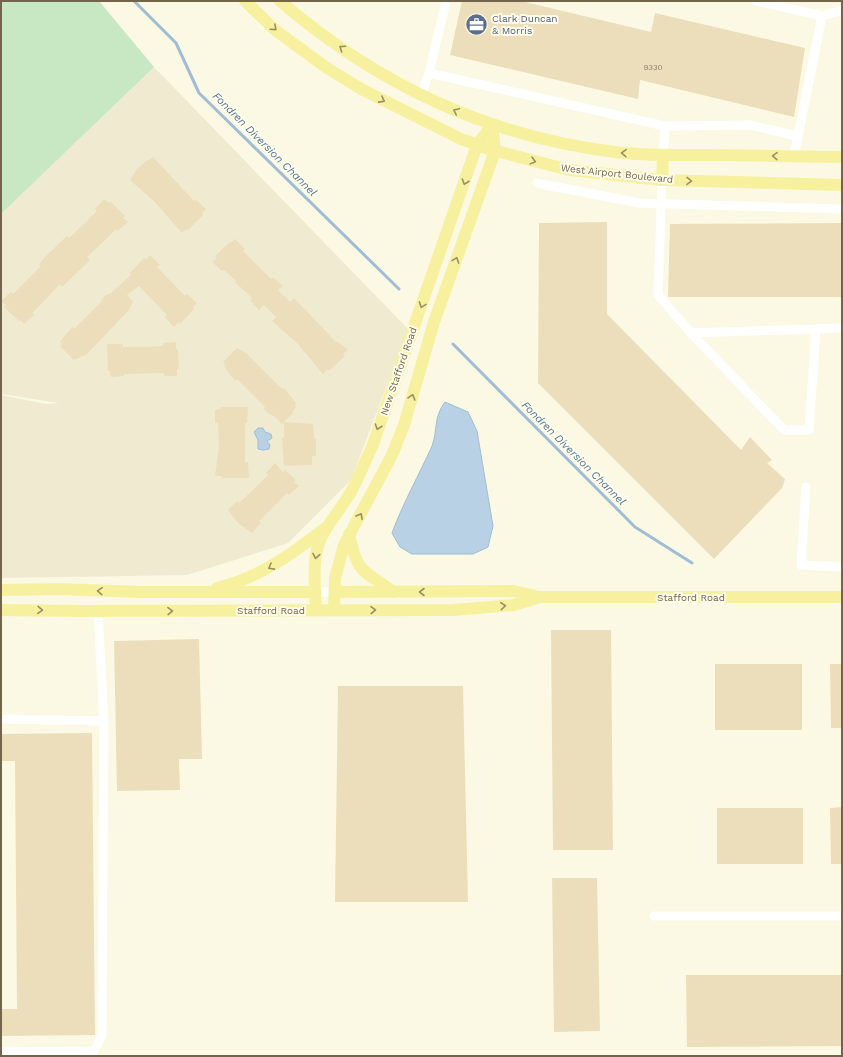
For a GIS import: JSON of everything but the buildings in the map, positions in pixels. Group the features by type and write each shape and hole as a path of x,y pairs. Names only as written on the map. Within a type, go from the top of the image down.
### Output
{"main road":[{"name":"West Airport Boulevard","path":"245,1 275,30 327,68 363,90 461,139 495,151 569,170 662,180 842,185"},
{"name":"West Airport Boulevard","path":"280,1 346,50 384,75 421,95 462,114 492,125 568,145 616,152 663,155 842,157"},
{"name":"New Stafford Road","path":"316,610 314,571 316,553 325,528 349,495 372,447 477,145 492,125"},
{"path":"492,125 495,151"},
{"name":"New Stafford Road","path":"334,610 336,578 340,560 349,534 392,455 404,425 434,322 495,151"},
{"path":"662,180 663,155"},
{"path":"372,447 392,455"},
{"path":"198,592 237,583 264,570 281,561 325,528"},
{"path":"349,534 356,562 362,570 393,592"},
{"name":"Stafford Road","path":"1,590 315,592"},
{"name":"Stafford Road","path":"335,592 514,591 540,597 842,597"},
{"name":"Stafford Road","path":"1,610 454,610 514,604 540,597"}],"street":[{"path":"421,95 429,73 446,1"},
{"path":"756,1 822,16 842,10"},
{"path":"794,156 822,16"},
{"path":"429,73 665,126 750,125 797,136"},
{"path":"663,155 665,126"},
{"path":"662,180 658,295 691,333 784,430 809,430 816,329"},
{"path":"538,183 639,203 842,209"},
{"path":"691,333 842,328"},
{"path":"806,487 801,565 842,567"},
{"path":"315,592 335,592"},
{"path":"1,1052 94,1051 102,1035 104,721 98,611"},
{"path":"1,719 104,721"},
{"path":"654,916 842,916"}],"shaded area":[{"path":"154,67 408,329 351,480 288,543 187,575 1,578 1,395 46,404 59,403 1,394 1,214"}],"green space":[{"path":"1,1 99,1 154,67 1,214"}],"water":[{"path":"445,402 468,412 477,431 493,526 488,547 473,554 412,554 400,547 392,533 432,446 437,419"},
{"path":"258,428 263,428 265,432 271,434 272,438 267,441 270,445 269,449 258,449 258,440 254,432"}],"waterway":[{"name":"Fondren Diversion Channel","path":"134,1 176,43 199,93 399,289"},
{"name":"Fondren Diversion Channel","path":"453,344 635,527 692,563"}],"place":[{"name":"Clark Duncan & Morris","path":"477,24"}]}
